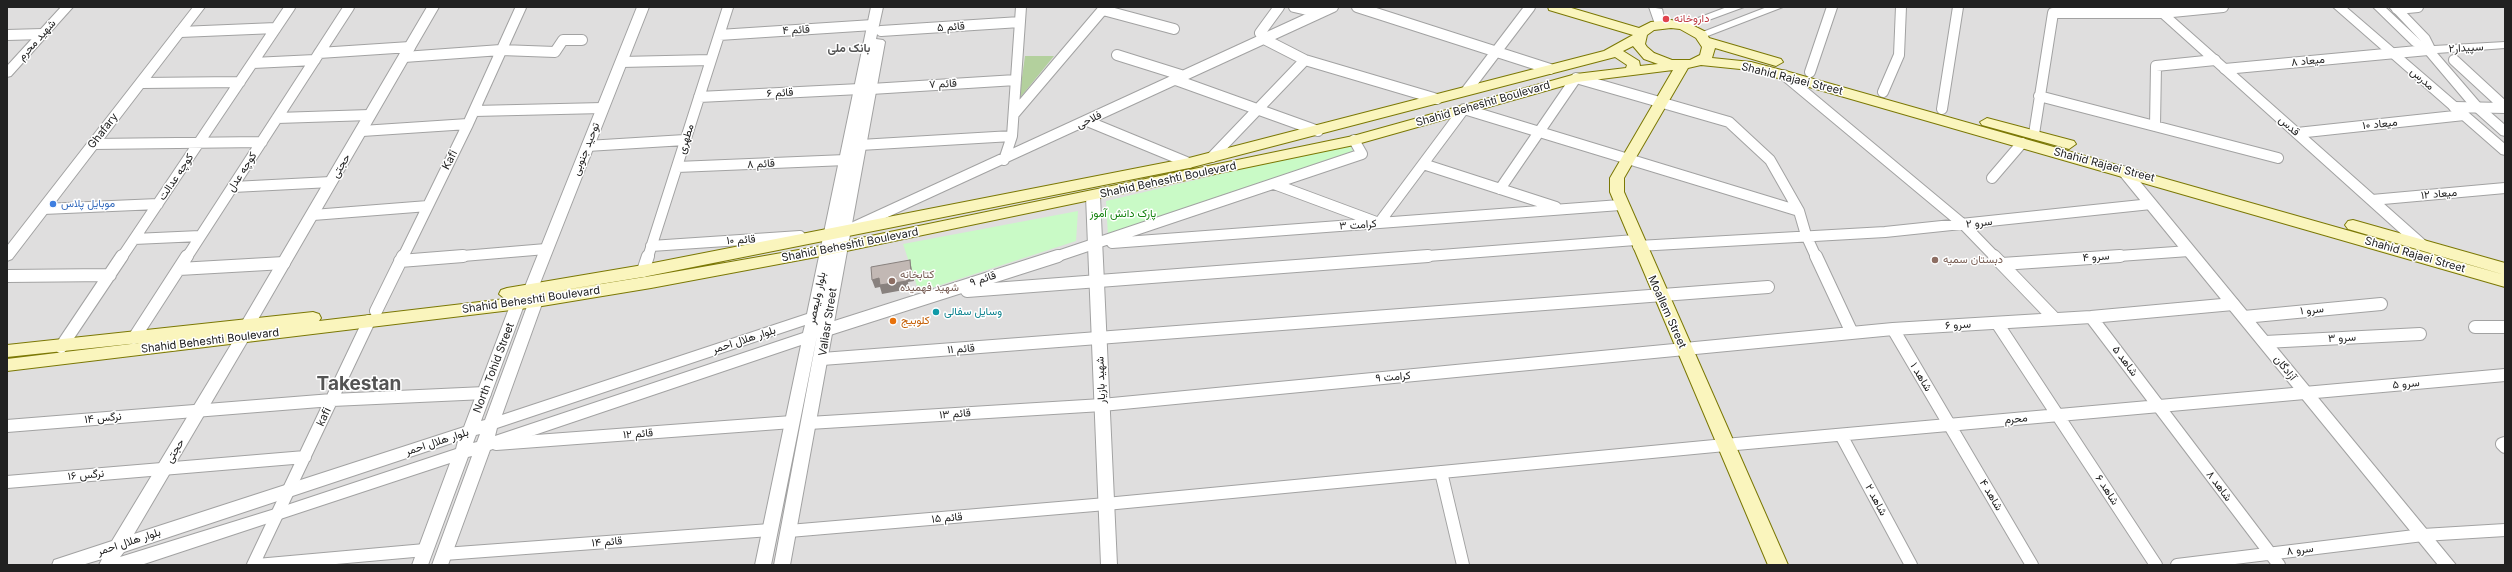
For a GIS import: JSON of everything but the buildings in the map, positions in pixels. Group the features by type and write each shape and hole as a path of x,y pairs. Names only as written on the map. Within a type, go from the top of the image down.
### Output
{"main road":[{"path":"1554,7 1648,30 1683,26"},
{"path":"1586,7 1648,30"},
{"name":"Shahid Rajaei Street","path":"1683,26 1704,38 1810,72 1942,109 2028,139"},
{"path":"1648,30 1638,44 1642,50 1649,56 1671,64 1683,65"},
{"name":"Shahid Beheshti Boulevard","path":"372,316 518,304 533,296 643,272 1212,157 1318,131 1550,68 1609,54 1648,30"},
{"path":"1701,61 1709,52 1704,38"},
{"path":"1609,54 1617,53 1629,60 1634,64 1631,71"},
{"name":"Shahid Rajaei Street","path":"1683,65 1701,61 1751,66 1784,74 2422,245 2505,269"},
{"name":"Shahid Beheshti Boulevard","path":"7,365 245,331 533,296 834,249 1094,196 1354,140 1576,78 1683,65"},
{"name":"Moallem Street","path":"1683,65 1627,158 1617,178 1617,192 1620,205 1778,565"},
{"name":"Shahid Rajaei Street","path":"2124,165 2505,281"},
{"name":"Shahid Beheshti Boulevard","path":"7,351 61,347 134,338 245,331"}],"street":[{"name":"شهید محرم","path":"7,72 67,7"},
{"name":"Ghafary","path":"7,256 199,7"},
{"name":"کوچه عدالت","path":"61,347 290,7"},
{"name":"کوچه عدل","path":"134,338 349,7"},
{"name":"حجتی","path":"107,565 313,215 433,7"},
{"name":"Kafi","path":"372,316 468,124 521,7"},
{"name":"توحید جنوبی","path":"533,296 546,249 643,7"},
{"name":"مطهری","path":"643,272 728,7"},
{"path":"877,7 877,28"},
{"name":"Valiasr Street","path":"782,565 822,359 834,249 860,146 865,89 877,28 886,7"},
{"path":"1004,160 1012,136 1021,7"},
{"path":"1279,7 1260,33 1264,39 1305,60 1437,99"},
{"path":"1294,7 1320,13"},
{"name":"فلاحی","path":"837,233 1004,160 1333,7"},
{"path":"1357,7 1495,52 1550,68"},
{"path":"1467,90 1530,7"},
{"path":"1648,30 1658,11 1655,7"},
{"path":"1683,26 1738,7"},
{"path":"1704,38 1777,7"},
{"path":"1810,72 1832,7"},
{"path":"1883,92 1899,55 1901,7"},
{"path":"1942,109 1958,7"},
{"path":"1992,178 2028,139 2039,96 2053,13 2223,7"},
{"name":"مدرس","path":"2339,7 2505,151"},
{"path":"2379,7 2416,43 2428,50 2429,44 2425,38 2396,8"},
{"path":"2396,8 2418,7"},
{"path":"1014,114 1104,8 1174,29"},
{"name":"قدس","path":"2159,10 2422,245"},
{"name":"قائم ۵","path":"877,28 1020,22"},
{"path":"180,32 276,28"},
{"name":"قائم ۴","path":"719,35 877,28"},
{"path":"7,35 43,34"},
{"path":"253,63 317,56 407,52 501,50 555,52 563,40 582,40"},
{"name":"سپیدار۲","path":"2428,50 2505,45"},
{"name":"مدرس","path":"2428,50 2477,107 2505,132"},
{"name":"میعاد ۸","path":"2225,69 2392,52 2428,50"},
{"path":"1117,55 1318,131"},
{"path":"621,62 711,60"},
{"path":"1212,157 1305,60"},
{"path":"2155,126 2156,66 2215,60"},
{"path":"2454,60 2505,107"},
{"path":"1784,74 1964,225 2053,318"},
{"path":"1500,189 1576,78 1729,122 1770,160 1799,212 1806,235 1852,333"},
{"name":"قائم ۷","path":"865,89 1016,80"},
{"path":"140,83 240,82"},
{"path":"837,233 846,160 865,89"},
{"name":"قائم ۶","path":"699,97 865,89"},
{"path":"2039,96 2278,158"},
{"path":"2454,107 2505,107"},
{"path":"474,111 603,108"},
{"path":"1274,184 1379,223 1464,109 1540,131 1799,212"},
{"path":"277,118 370,115"},
{"name":"میعاد ۱۰","path":"2297,133 2464,115"},
{"path":"1087,121 1189,162"},
{"path":"362,131 468,124"},
{"path":"860,146 1012,136"},
{"path":"588,146 686,140"},
{"path":"1095,244 1362,154 1354,140"},
{"path":"93,144 198,144 262,142"},
{"name":"قائم ۸","path":"677,167 846,160"},
{"path":"1423,164 1563,209"},
{"name":"آزادگان","path":"2124,165 2151,204 2189,251 2448,565"},
{"path":"233,187 331,182"},
{"name":"میعاد ۱۲","path":"2372,200 2505,188"},
{"name":"شهید بازیار","path":"1094,196 1109,565"},
{"path":"43,209 158,204"},
{"name":"سرو ۲","path":"967,291 1637,243 1885,232 1964,225 2151,204"},
{"name":"کرامت ۳","path":"1095,244 1620,205"},
{"path":"313,215 428,206"},
{"name":"قائم ۱۰","path":"651,246 837,233"},
{"path":"134,239 200,236"},
{"name":"قائم ۹","path":"826,330 1095,244"},
{"path":"400,261 546,249"},
{"name":"بلوار ولیعصر","path":"763,565 814,317 834,249"},
{"name":"سرو ۴","path":"2002,264 2189,251"},
{"path":"179,268 284,263"},
{"path":"7,276 110,275"},
{"name":"قائم ۱۱","path":"822,359 1768,287"},
{"name":"North Tohid Street","path":"442,560 484,445 533,296"},
{"name":"North Tohid Street","path":"420,565 518,304"},
{"name":"سرو ۶","path":"1684,350 1893,329 1997,323 2233,304"},
{"name":"سرو ۱","path":"2244,317 2381,304"},
{"name":"kafi","path":"278,515 372,316"},
{"name":"شاهد ۵","path":"2091,316 2158,406"},
{"name":"بلوار هلال احمر","path":"60,565 288,492 814,317"},
{"name":"شاهد ۶","path":"1997,323 2156,565"},
{"path":"2475,327 2505,327"},
{"name":"شاهد ۱","path":"1893,329 1950,425"},
{"name":"سرو ۳","path":"2265,342 2420,334"},
{"name":"بلوار هلال احمر","path":"119,565 278,515 810,336"},
{"name":"کرامت ۹","path":"1102,404 1684,350"},
{"name":"سرو ۵","path":"2306,393 2505,375"},
{"name":"نرگس ۱۴","path":"7,426 332,400 485,393"},
{"name":"محرم","path":"1440,472 2306,393"},
{"name":"قائم ۱۳","path":"809,423 1102,404"},
{"name":"شاهد ۸","path":"2158,406 2279,565"},
{"name":"قائم ۱۲","path":"484,445 792,422"},
{"name":"شاهد ۴","path":"1950,425 2032,565"},
{"name":"شاهد ۲","path":"1841,435 1911,565"},
{"path":"2505,443 2502,444 2505,447"},
{"name":"نرگس ۱۶","path":"7,482 305,457"},
{"path":"1440,472 1462,565"},
{"name":"قائم ۱۵","path":"789,531 1106,504 1440,472"},
{"path":"253,565 278,515"},
{"name":"قائم ۱۴","path":"442,560 770,530"},
{"name":"سرو ۸","path":"2177,565 2423,535 2505,530"},
{"path":"257,565 426,550"}],"shaded area":[{"path":"7,7 2505,7 2505,565 7,565"}],"green space":[{"path":"1025,56 1054,56 1019,99"},
{"name":"پارک دانش آموز","path":"1349,144 1354,153 1108,236 1106,201"},
{"path":"1078,211 1076,241 919,292 903,244"}],"place":[{"name":"داروخانه","path":"1666,19"},
{"name":"موبایل پلاس","path":"53,204"},
{"name":"دبستان سمیه","path":"1935,260"},
{"name":"کتابخانه شهید فهمیده","path":"892,281"},
{"name":"وسایل سفالی","path":"936,312"},
{"name":"کلوبیج","path":"893,321"}],"district":[{"name":"بانک ملی","path":"849,48"},
{"name":"Takestan","path":"359,384"}]}
